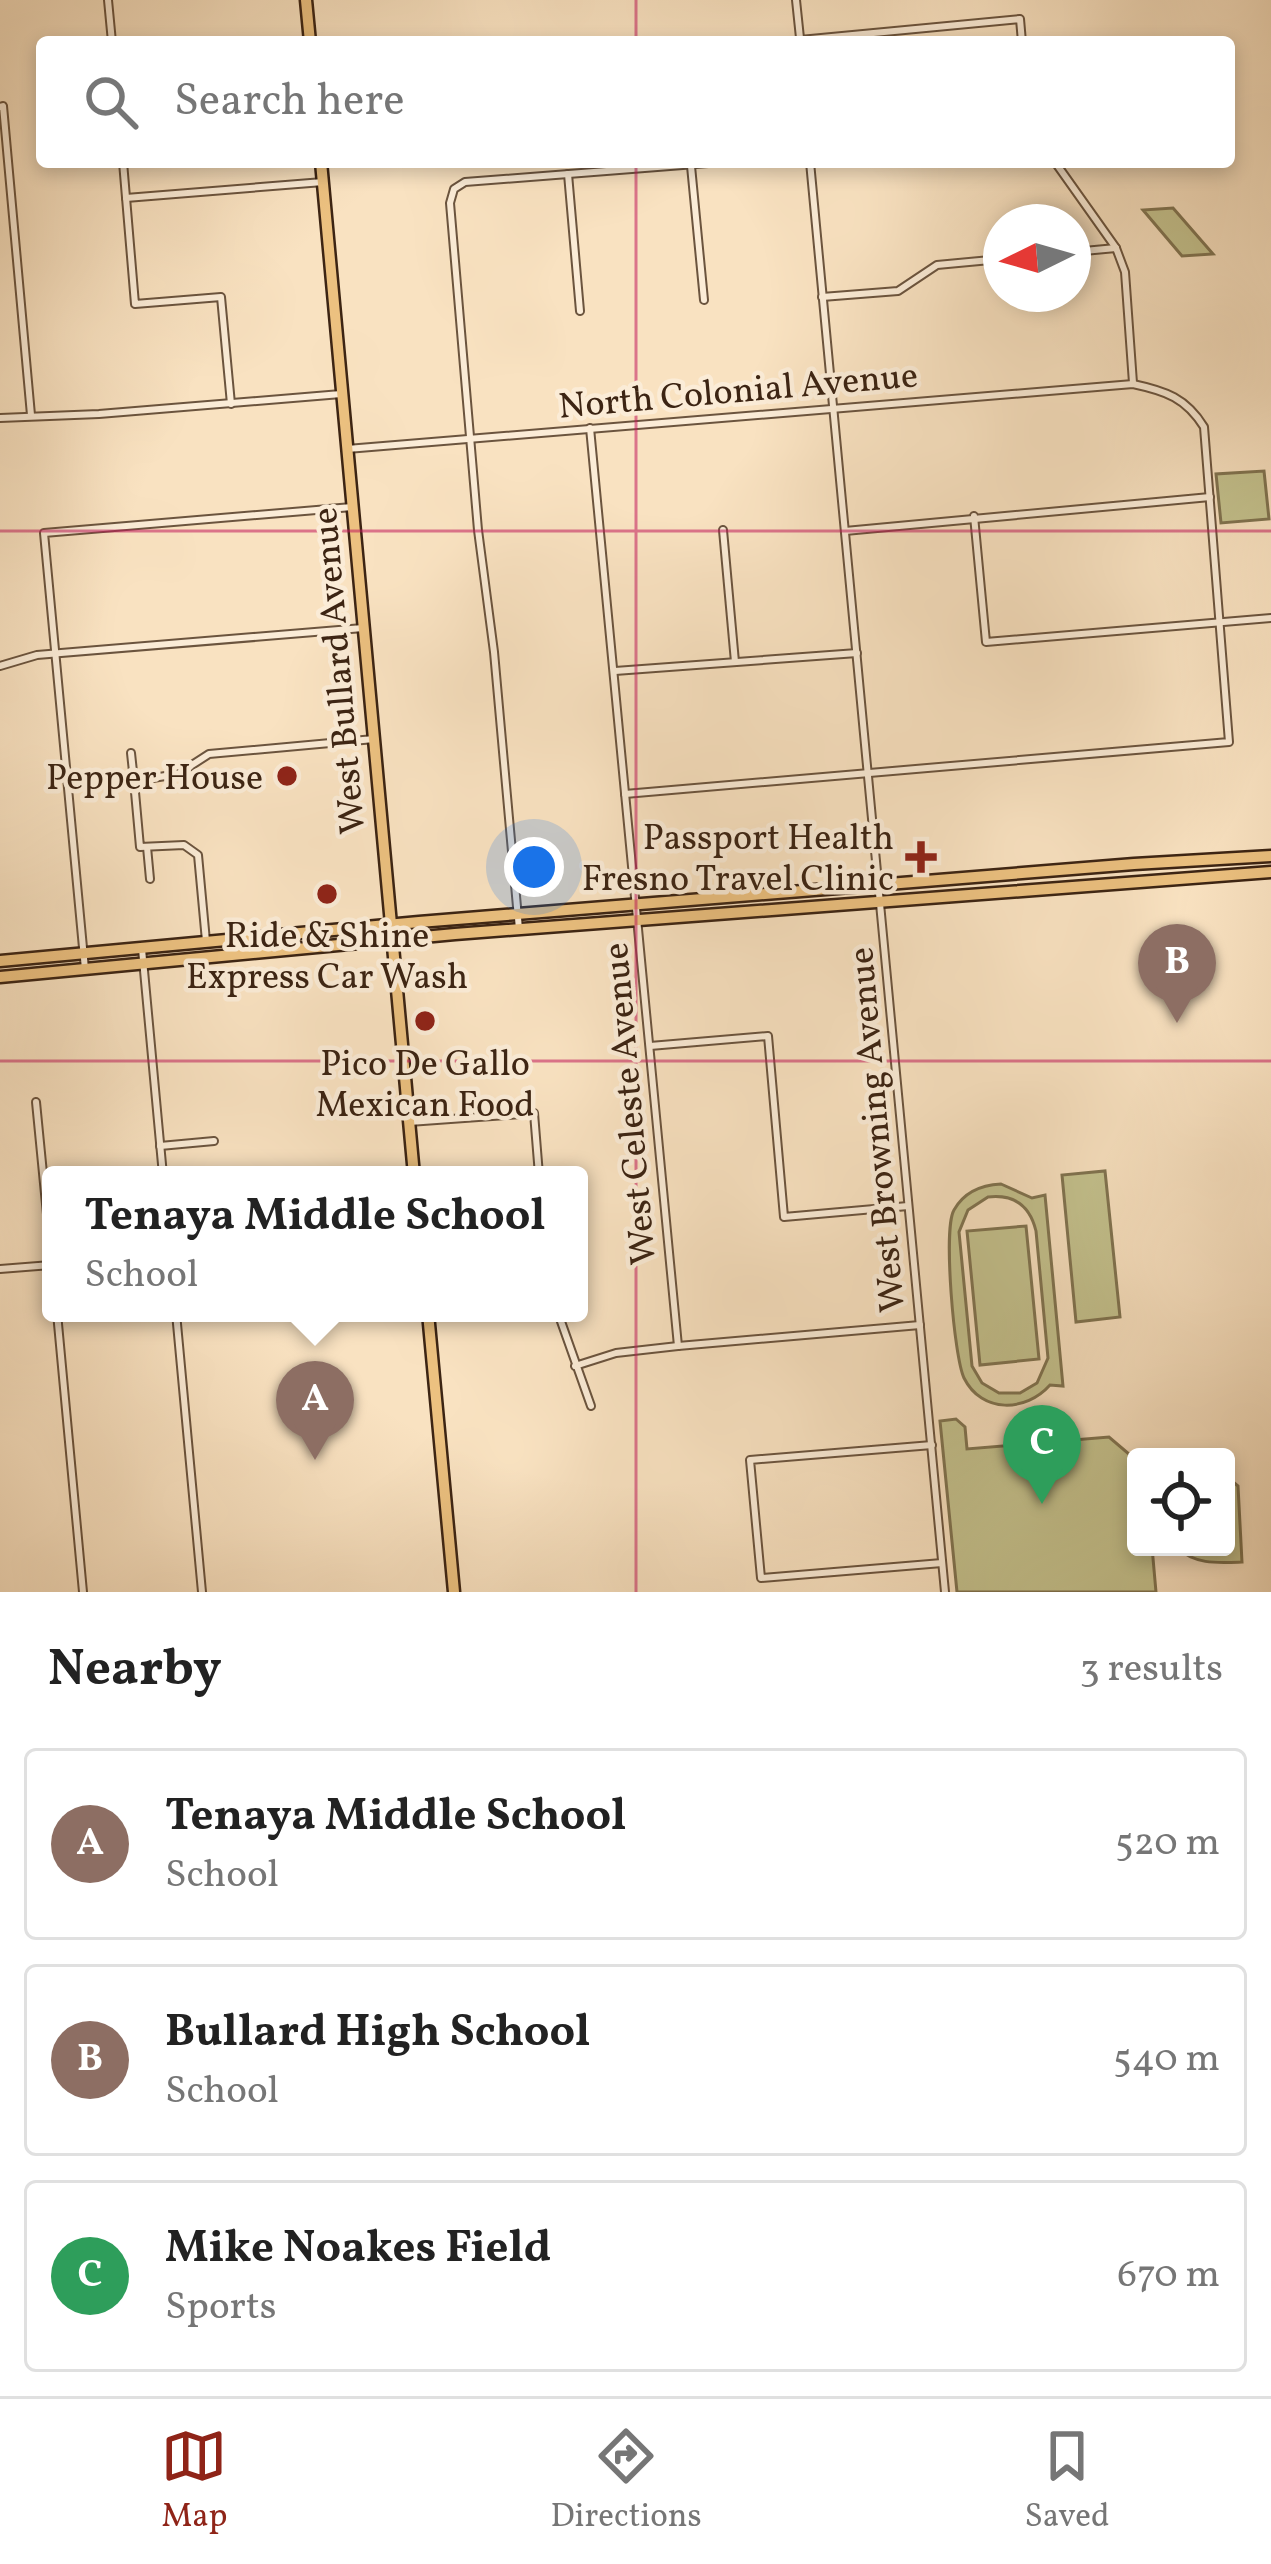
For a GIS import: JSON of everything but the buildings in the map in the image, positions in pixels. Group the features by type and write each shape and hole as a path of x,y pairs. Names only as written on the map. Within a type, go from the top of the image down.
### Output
{"main road":[{"path":"306,0 309,36"},
{"name":"West Bullard Avenue","path":"321,168 413,1166"},
{"path":"0,977 638,920 1133,864 1271,856"},
{"path":"0,961 635,905 1271,872"},
{"path":"199,958 275,942 281,934"},
{"path":"429,1322 454,1592"}],"street":[{"path":"108,0 111,36"},
{"path":"796,0 800,36"},
{"path":"850,36 1020,19 1021,36"},
{"path":"2,106 31,415"},
{"path":"124,168 135,304 221,297 231,404"},
{"path":"519,928 450,203 454,189 465,182 635,168"},
{"path":"691,168 704,300"},
{"name":"West Browning Avenue","path":"811,168 945,1592"},
{"path":"625,794 1229,742 1204,427 1192,408 1171,393 1133,384 1125,272 1116,248 1059,168"},
{"path":"568,174 580,311"},
{"path":"126,198 322,182"},
{"path":"1091,250 1116,248"},
{"path":"823,297 898,291 938,265 983,261"},
{"name":"North Colonial Avenue","path":"346,448 1133,384"},
{"path":"0,418 341,394"},
{"name":"West Celeste Avenue","path":"590,428 678,1346"},
{"path":"845,530 1210,497"},
{"path":"86,970 44,533 352,507"},
{"path":"974,516 986,642 1271,618"},
{"path":"723,530 735,662"},
{"path":"0,665 56,653 363,628"},
{"path":"614,671 857,653"},
{"path":"134,781 178,774 209,754 374,740"},
{"path":"131,753 140,847 184,845 195,850 206,941"},
{"path":"147,847 150,879"},
{"path":"142,949 162,1166"},
{"path":"650,1046 768,1036 784,1217 908,1206"},
{"path":"36,1102 42,1166"},
{"path":"409,1122 534,1113 538,1166"},
{"path":"160,1147 214,1142"},
{"path":"0,1269 42,1266"},
{"path":"58,1322 83,1592"},
{"path":"177,1322 202,1592"},
{"path":"561,1322 591,1406"},
{"path":"575,1366 616,1353 920,1324"},
{"path":"932,1445 751,1460 761,1578 942,1563"}],"shaded area":[{"path":"1173,208 1213,254 1182,256 1143,210"},
{"path":"1264,471 1269,519 1221,523 1216,474"},
{"path":"1105,1171 1120,1317 1076,1322 1062,1175"},
{"path":"1001,1184 1032,1198 1045,1195 1063,1386 1050,1385 1029,1400 1005,1405 982,1398 964,1378 950,1266 954,1210 968,1194","holes":["988,1197 1020,1204 1036,1231 1048,1358 1037,1383 1020,1393 999,1393 982,1383 972,1366 959,1232 968,1210"]},
{"path":"1026,1226 1039,1359 980,1365 967,1231"},
{"path":"956,1419 965,1427 967,1449 1109,1437 1127,1452 1127,1556 1153,1556 1156,1592 957,1592 940,1421"},
{"path":"1235,1484 1242,1562 1191,1557 1235,1556"}],"place":[{"name":"Pepper House","path":"287,776"},
{"name":"Passport Health Fresno Travel Clinic","path":"921,857"},
{"name":"Ride & Shine Express Car Wash","path":"327,894"},
{"name":"Pico De Gallo Mexican Food","path":"425,1021"},
{"name":"Bullard High School","path":"1177,1023"},
{"name":"Tenaya Middle School","path":"315,1460"},
{"name":"Mike Noakes Field","path":"1042,1504"}]}
